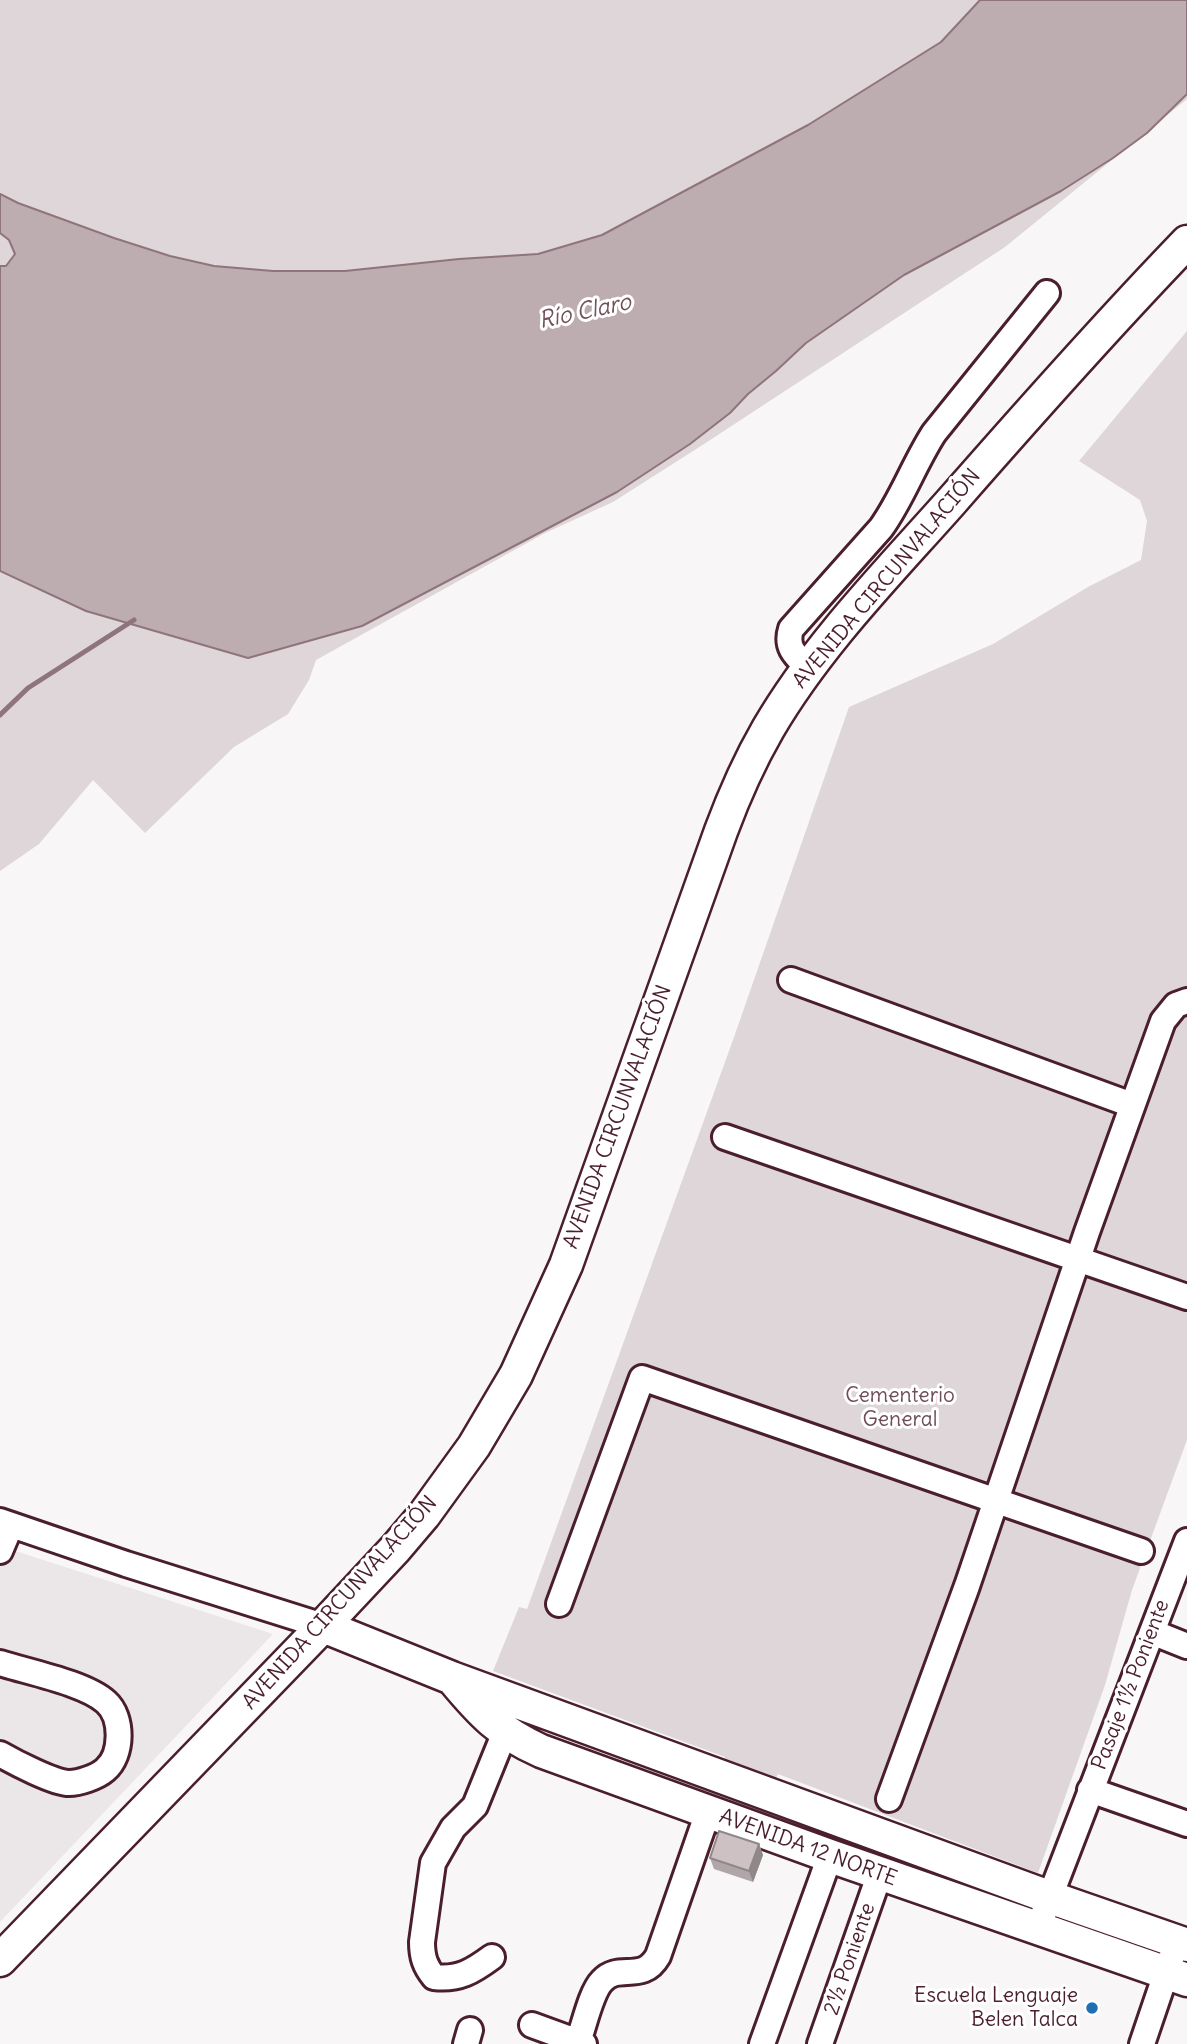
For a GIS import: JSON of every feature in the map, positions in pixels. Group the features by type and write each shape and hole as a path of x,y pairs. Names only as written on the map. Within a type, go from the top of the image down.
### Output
{"main road":[{"name":"AVENIDA CIRCUNVALACIÓN","path":"0,1960 323,1626 424,1515 474,1446 516,1375 566,1265 738,787 769,727 809,669 854,612 1037,404 1187,242"},
{"name":"AVENIDA 12 NORTE","path":"323,1626 452,1678 660,1755 1182,1943"},
{"name":"AVENIDA 12 NORTE","path":"452,1678 483,1715 505,1732 541,1751 1176,1977"},
{"path":"647,1790 660,1755"}],"street":[{"path":"809,669 793,654 789,646 791,629 881,528 890,516 918,457 934,433 1047,293"},
{"path":"791,980 1132,1105"},
{"path":"889,1799 967,1586 1078,1258 1163,1021 1168,1011 1187,1001"},
{"path":"725,1137 1187,1297"},
{"path":"559,1604 642,1378 1141,1551"},
{"path":"0,1550 5,1523 323,1626"},
{"name":"Pasaje 1½ Poniente","path":"1038,1928 1187,1541"},
{"path":"1152,1632 1187,1646"},
{"path":"0,1663 93,1693 108,1704 119,1725 113,1759 104,1771 87,1779 68,1783 0,1754"},
{"path":"492,1957 459,1977 435,1977 427,1968 422,1954 422,1942 433,1863 453,1828 475,1806 505,1732"},
{"path":"1090,1790 1187,1824"},
{"path":"532,2025 581,2043 602,1980 618,1972 645,1970 658,1956 708,1812"},
{"path":"762,2044 830,1856"},
{"name":"2½ Poniente","path":"820,2044 880,1873"},
{"path":"1142,2044 1176,1977 1182,1943"}],"shaded area":[{"path":"0,1546 273,1634 0,1922"}],"green space":[{"path":"0,0 1187,0 1187,99 1005,247 704,444 613,502 545,533 316,660 309,680 288,714 234,747 145,833 93,780 39,844 0,871"},
{"name":"Cementerio General","path":"1187,331 1187,1440 1132,1590 1105,1685 1038,1873 778,1774 774,1782 724,1764 725,1757 493,1671 519,1607 527,1609 733,1040 849,707 993,644 1088,587 1141,560 1147,521 1140,500 1079,461"}],"water":[{"name":"Río Claro","path":"980,0 1187,0 1187,94 1147,133 1113,158 1061,191 904,275 806,343 730,413 690,444 617,492 362,626 248,658 86,611 0,571 0,266 6,266 15,254 9,240 0,233 0,194 114,238 170,256 214,266 273,271 345,271 538,254 602,235 808,125 941,42"}],"building":[{"path":"719,1831 759,1844 749,1871 710,1858"}],"waterway":[{"path":"0,715 28,688 134,620"}],"place":[{"name":"Escuela Lenguaje Belen Talca","path":"1092,2008"}]}
